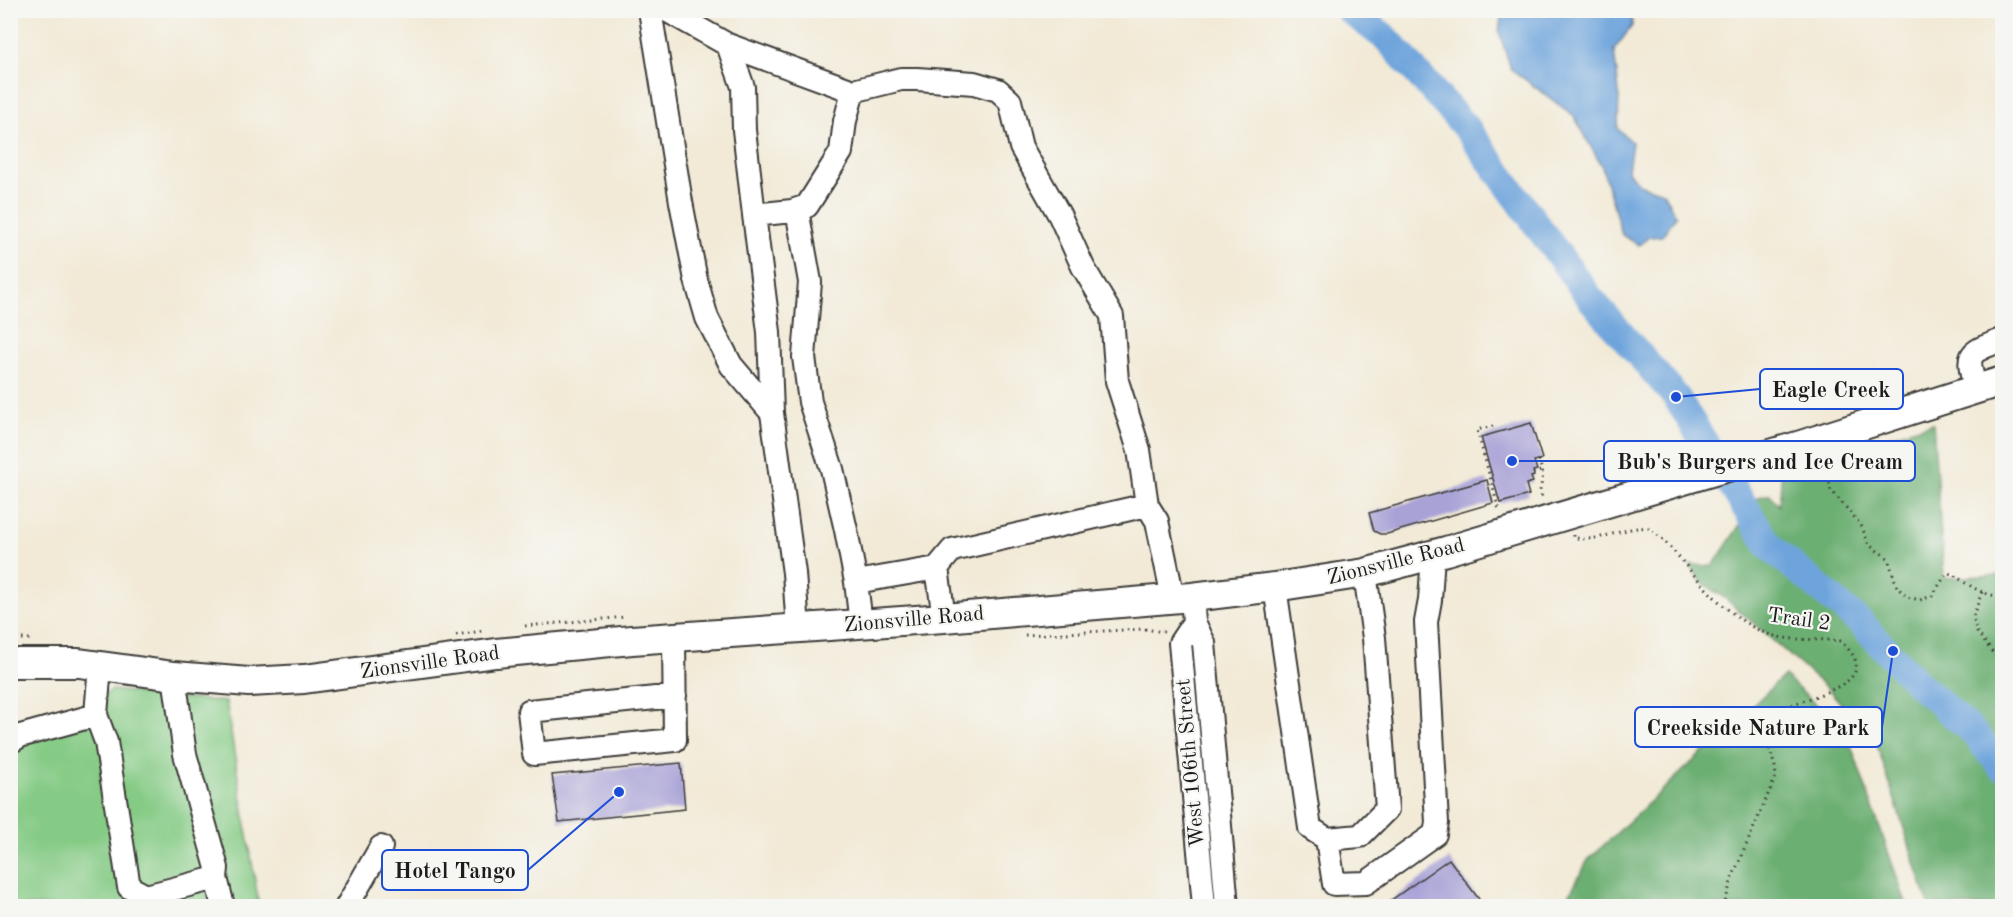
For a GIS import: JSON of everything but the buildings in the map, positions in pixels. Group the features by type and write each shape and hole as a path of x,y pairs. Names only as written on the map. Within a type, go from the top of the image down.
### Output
{"main road":[{"name":"Zionsville Road","path":"10,663 57,662 99,665 174,676 249,682 304,679 496,652 944,618 1186,606 1275,587 1365,573 1433,555 1801,445 2002,381"}],"street":[{"path":"650,10 681,202 696,280 707,318 731,365 772,413"},
{"path":"666,10 728,45 853,91 901,79 917,79 974,83 998,90 1010,101 1021,147 1056,209 1083,267 1112,316 1117,381 1138,450 1148,505 1157,521 1186,606"},
{"path":"728,45 742,87 744,130 769,332 772,413 794,573 798,629"},
{"path":"754,215 797,210 807,206 841,152 845,121 853,91"},
{"path":"797,210 810,282 804,357 810,402 832,469 856,582 861,624"},
{"path":"1976,390 1969,367 1970,359 1976,350 2002,340"},
{"path":"944,618 938,568 952,549 1148,505"},
{"path":"1327,840 1334,884 1366,883 1435,834 1437,823 1426,621 1433,555"},
{"path":"856,582 938,568"},
{"path":"1275,587 1310,828 1327,840 1360,836 1387,809 1374,638 1365,573"},
{"name":"West 106th Street","path":"1186,606 1180,643 1204,906"},
{"name":"West 106th Street","path":"1186,606 1204,643 1227,906"},
{"path":"674,638 675,696 675,740 534,754 530,711 675,696"},
{"path":"99,665 96,715 106,742 129,887 146,896 216,878"},
{"path":"174,676 185,754 216,868 216,878 223,906"},
{"path":"10,742 20,735 96,715"},
{"path":"346,906 381,846"}],"path":[{"path":"1864,425 1868,446 1860,454 1834,466 1828,474 1831,490 1861,525 1869,545 1888,558 1897,587 1907,597 1920,600 1932,596 1947,573 1955,574 1967,585 1990,596 2002,596"},
{"path":"1494,426 1477,430 1499,510"},
{"path":"1539,460 1543,479 1540,491 1542,497"},
{"path":"1533,473 1542,471"},
{"name":"Trail 2","path":"1571,530 1573,537 1579,539 1607,537 1632,528 1648,528 1674,551 1697,579 1745,623 1773,636 1811,641 1840,641 1853,655 1856,666 1851,678 1825,693 1779,711 1766,724 1764,730 1776,776 1732,879 1724,906"},
{"path":"1982,592 1972,616 1977,632 2002,665"}],"green space":[{"path":"1933,423 1944,578 2002,575 2002,906 1929,906 1877,745 1830,691 1726,599 1700,581 1690,565 1713,566 1758,497 1770,494 1779,506 1782,468"},
{"path":"1784,676 1846,731 1907,906 1563,906 1588,860"},
{"path":"112,690 226,702 259,906 11,906 11,742 62,724"}],"water":[{"path":"1543,10 1633,11 1632,26 1614,50 1619,92 1618,129 1632,142 1628,171 1639,184 1663,192 1676,216 1662,236 1649,237 1639,245 1622,235 1602,167 1574,116 1511,69 1499,32 1502,11 1543,13"}],"waterway":[{"path":"1349,10 1386,38 1467,129 1590,298 1676,397 1770,547 1862,624 1918,684 1973,732 2002,767"}],"place":[{"name":"Eagle Creek","path":"1676,397"},
{"name":"Bub's Burgers and Ice Cream","path":"1512,461"},
{"name":"Creekside Nature Park","path":"1893,651"},
{"name":"Hotel Tango","path":"619,792"}]}
